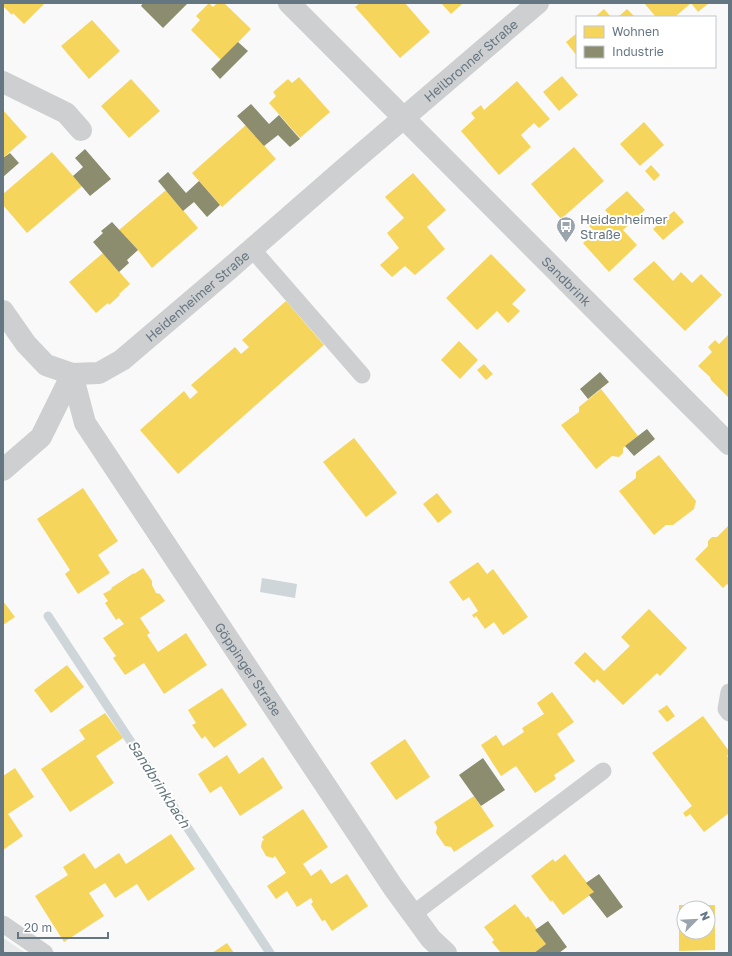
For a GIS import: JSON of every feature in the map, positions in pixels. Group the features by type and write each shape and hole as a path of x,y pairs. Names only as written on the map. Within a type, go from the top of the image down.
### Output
{"street":[{"name":"Sandbrink","path":"289,3 729,444"},
{"name":"Heilbronner Straße","path":"404,118 538,3"},
{"path":"3,82 66,113 81,130"},
{"name":"Heidenheimer Straße","path":"72,374 99,373 122,360 404,118"},
{"path":"3,311 26,344 46,365 72,374 41,437 3,470"},
{"name":"Göppinger Straße","path":"72,374 85,423 389,881 431,939 446,953"}],"lane":[{"path":"252,249 362,375"},
{"path":"729,692 726,709 729,713"},
{"path":"413,914 604,771"},
{"path":"3,924 45,953"}],"shaded area":[{"path":"262,578 297,584 295,598 260,592"},
{"path":"3,938 26,953 3,953"}],"building: Wohnen":[{"path":"3,3 45,3 24,24 3,6"},
{"path":"209,3 213,7 217,3 224,3 251,29 221,60 191,30 200,20 196,16"},
{"path":"360,3 405,3 430,32 400,58 355,7"},
{"path":"441,3 463,3 451,14"},
{"path":"644,3 691,3 676,16 655,16"},
{"path":"691,3 709,3 698,12"},
{"path":"604,9 610,16 596,16"},
{"path":"627,9 634,16 619,16"},
{"path":"92,20 120,51 89,79 61,46"},
{"path":"576,34 576,55 566,42"},
{"path":"562,76 578,95 559,111 543,92"},
{"path":"299,77 330,112 300,138 269,103 276,96 273,92 288,79 292,83"},
{"path":"131,79 160,111 129,138 101,106"},
{"path":"517,81 550,119 539,128 534,123 521,135 531,147 499,175 461,131 475,118 471,113 481,105 484,110"},
{"path":"3,110 27,137 3,158"},
{"path":"644,122 664,145 640,166 620,144"},
{"path":"246,125 276,159 222,207 192,173"},
{"path":"574,147 604,181 561,219 531,184"},
{"path":"52,152 82,186 27,233 3,205 3,194"},
{"path":"651,165 660,175 654,181 645,171"},
{"path":"413,173 446,210 427,227 445,249 415,275 405,266 392,277 380,265 399,248 387,233 404,218 385,197"},
{"path":"166,190 198,228 152,268 138,250 119,230"},
{"path":"627,191 645,210 623,230 637,245 609,272 583,243 595,232 588,225 597,218 603,224 612,218 605,210"},
{"path":"674,211 684,222 663,240 653,229"},
{"path":"103,253 130,284 109,305 108,303 96,313 69,282"},
{"path":"491,254 526,290 512,304 520,311 508,323 497,311 477,330 446,298"},
{"path":"654,261 673,281 681,272 692,283 701,274 722,295 685,331 633,279"},
{"path":"286,301 324,345 178,474 140,430 184,391 190,399 198,392 191,385 235,347 241,354 249,347 242,340"},
{"path":"729,334 729,398 698,366 712,352 708,347 715,340 719,344"},
{"path":"459,341 478,360 460,379 441,360"},
{"path":"484,364 493,374 486,380 477,370"},
{"path":"601,389 638,436 623,448 623,453 619,457 612,456 596,469 561,425 579,412 579,407"},
{"path":"354,438 397,493 366,517 323,462"},
{"path":"659,455 696,501 694,509 673,525 666,525 654,535 619,491 636,478 636,472"},
{"path":"83,488 118,541 98,555 110,573 78,594 65,574 70,570 37,519"},
{"path":"437,493 452,512 438,523 423,504"},
{"path":"729,525 729,586 727,584 723,588 695,559 708,546 708,541 712,537 717,537"},
{"path":"478,562 487,574 493,569 528,617 503,635 494,622 485,629 476,616 474,618 472,615 478,611 469,597 463,601 449,582"},
{"path":"143,568 152,581 152,585 156,593 160,594 165,601 140,618 150,633 147,635 158,652 186,633 207,665 164,694 144,663 125,675 113,658 116,656 103,638 124,624 119,618 116,620 105,603 108,601 103,594"},
{"path":"3,601 15,617 3,625"},
{"path":"649,609 687,648 660,676 657,673 623,705 597,679 594,683 574,663 585,652 604,671 630,646 621,637"},
{"path":"67,665 84,687 51,713 34,690"},
{"path":"222,688 247,725 214,748 205,736 202,739 192,725 196,723 188,710"},
{"path":"552,692 574,722 557,734 575,761 554,775 556,779 535,793 516,766 501,776 481,745 496,735 503,746 524,732 522,728 544,714 537,703"},
{"path":"667,705 675,716 667,722 658,711"},
{"path":"105,713 123,738 96,756 114,783 70,812 41,769 85,739 79,730"},
{"path":"703,716 729,751 727,756 729,759 729,813 704,832 690,814 686,817 683,813 692,806 652,753"},
{"path":"405,739 430,777 396,800 370,763"},
{"path":"227,755 239,774 263,757 283,788 240,816 221,786 210,793 198,774"},
{"path":"15,768 34,797 8,814 23,836 3,850 3,776"},
{"path":"474,796 494,826 454,852 451,847 445,846 436,833 437,827 434,822"},
{"path":"303,809 328,847 303,864 311,876 321,869 331,884 347,874 368,906 332,931 325,920 322,921 311,904 313,902 311,898 297,907 287,891 276,899 267,886 286,873 275,856 273,858 266,856 261,847 262,841 264,840 262,837"},
{"path":"171,834 195,869 148,901 137,884 115,898 105,883 89,893 104,916 64,942 35,896 68,875 63,867 84,853 95,869 119,853 126,864"},
{"path":"565,854 594,892 563,915 531,876 553,859 555,862"},
{"path":"515,904 526,918 528,916 537,929 535,930 546,944 534,953 501,953 492,942 494,940 484,927"},
{"path":"679,940 715,940 715,950 679,951"},
{"path":"227,943 234,953 212,953"}],"building: Industrie":[{"path":"143,3 188,3 163,28 141,6"},
{"path":"238,42 248,51 220,79 211,69"},
{"path":"251,104 269,124 279,115 300,139 290,147 278,135 264,146 237,116"},
{"path":"85,149 111,179 90,196 73,176 83,167 75,158"},
{"path":"10,153 19,163 3,177 3,158"},
{"path":"168,172 186,193 199,181 220,205 207,217 194,202 183,211 158,181"},
{"path":"112,222 138,250 127,260 129,263 119,272 93,242 103,233 101,231"},
{"path":"600,372 609,382 588,399 580,389"},
{"path":"647,429 655,439 634,456 625,446"},
{"path":"483,758 505,790 481,806 459,775"},
{"path":"599,874 623,907 607,918 589,895 594,892 586,883"},
{"path":"548,921 567,947 559,953 534,953 546,944 535,930"}],"waterway":[{"name":"Sandbrinkbach","path":"48,616 270,953"}],"place":[{"name":"Heidenheimer Straße","path":"566,243"}]}
